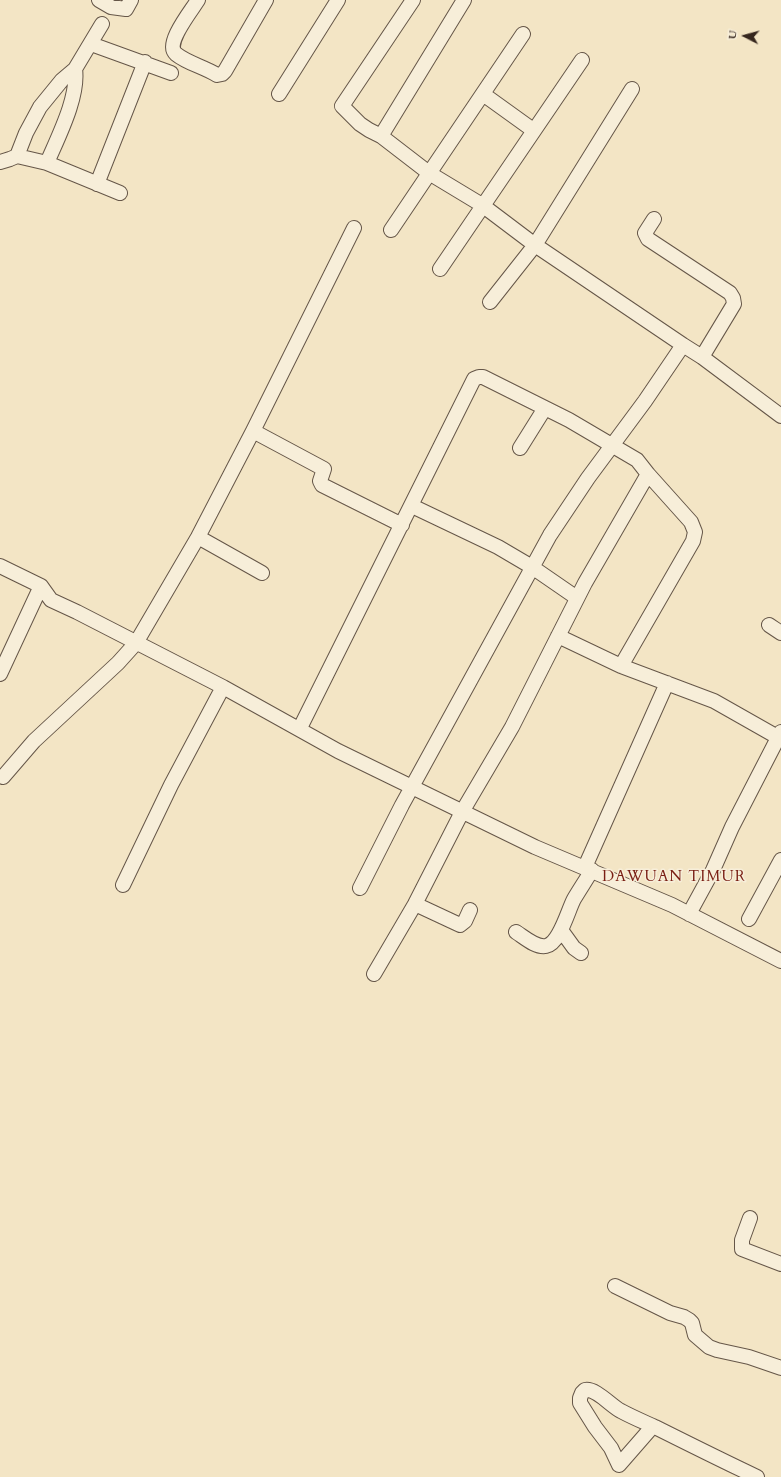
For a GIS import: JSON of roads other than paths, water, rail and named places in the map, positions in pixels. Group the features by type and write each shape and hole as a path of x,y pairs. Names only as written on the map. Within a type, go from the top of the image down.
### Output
{"street":[{"path":"99,0 112,7 126,9 131,0"},
{"path":"198,0 174,38 172,46 174,53 218,75 225,71 266,0"},
{"path":"279,94 338,0"},
{"path":"413,0 342,106 360,124 381,136 429,173 482,205 535,245 702,357 781,416"},
{"path":"381,136 464,0"},
{"path":"16,156 26,132 40,107 62,80 75,69 102,24"},
{"path":"391,230 523,34"},
{"path":"91,44 145,62 171,73"},
{"path":"440,268 582,60"},
{"path":"97,184 145,62"},
{"path":"47,163 76,86 75,69"},
{"path":"490,302 535,245 632,89"},
{"path":"483,94 533,130"},
{"path":"0,162 16,156 47,163 120,193"},
{"path":"654,219 645,233 648,239 730,293 733,298 734,304 702,357"},
{"path":"3,778 34,741 118,663 136,643 198,537 253,431 354,228"},
{"path":"360,888 412,787 550,535 611,445 645,401 682,345"},
{"path":"300,728 474,379 479,377 483,377 569,420 637,460 691,522 695,532 693,540 621,666"},
{"path":"520,448 545,408"},
{"path":"253,431 324,469 320,481 322,485 402,525"},
{"path":"374,974 415,904 462,812 512,727 577,598 648,474"},
{"path":"412,506 498,547 577,598"},
{"path":"198,537 262,574"},
{"path":"0,566 41,586 50,600 77,612 223,687 300,728 338,751 536,847 689,914 731,934 781,961"},
{"path":"0,674 41,586"},
{"path":"558,636 621,666 714,700 780,736 689,914"},
{"path":"516,932 537,945 546,946 553,942 561,930 589,869 667,683"},
{"path":"123,885 172,785 223,687"},
{"path":"749,919 781,860"},
{"path":"415,904 460,925 465,921 470,910"},
{"path":"561,930 574,948 581,953"},
{"path":"750,1218 742,1240 742,1249 781,1264"},
{"path":"615,1286 670,1313 689,1320 692,1323 695,1334 709,1347 749,1357 781,1368"},
{"path":"653,1426 620,1465 611,1448 580,1403 582,1393 585,1390 592,1390 613,1407 653,1426 757,1477"}],"district":[{"name":"DAWUAN TIMUR","path":"674,878"}]}
